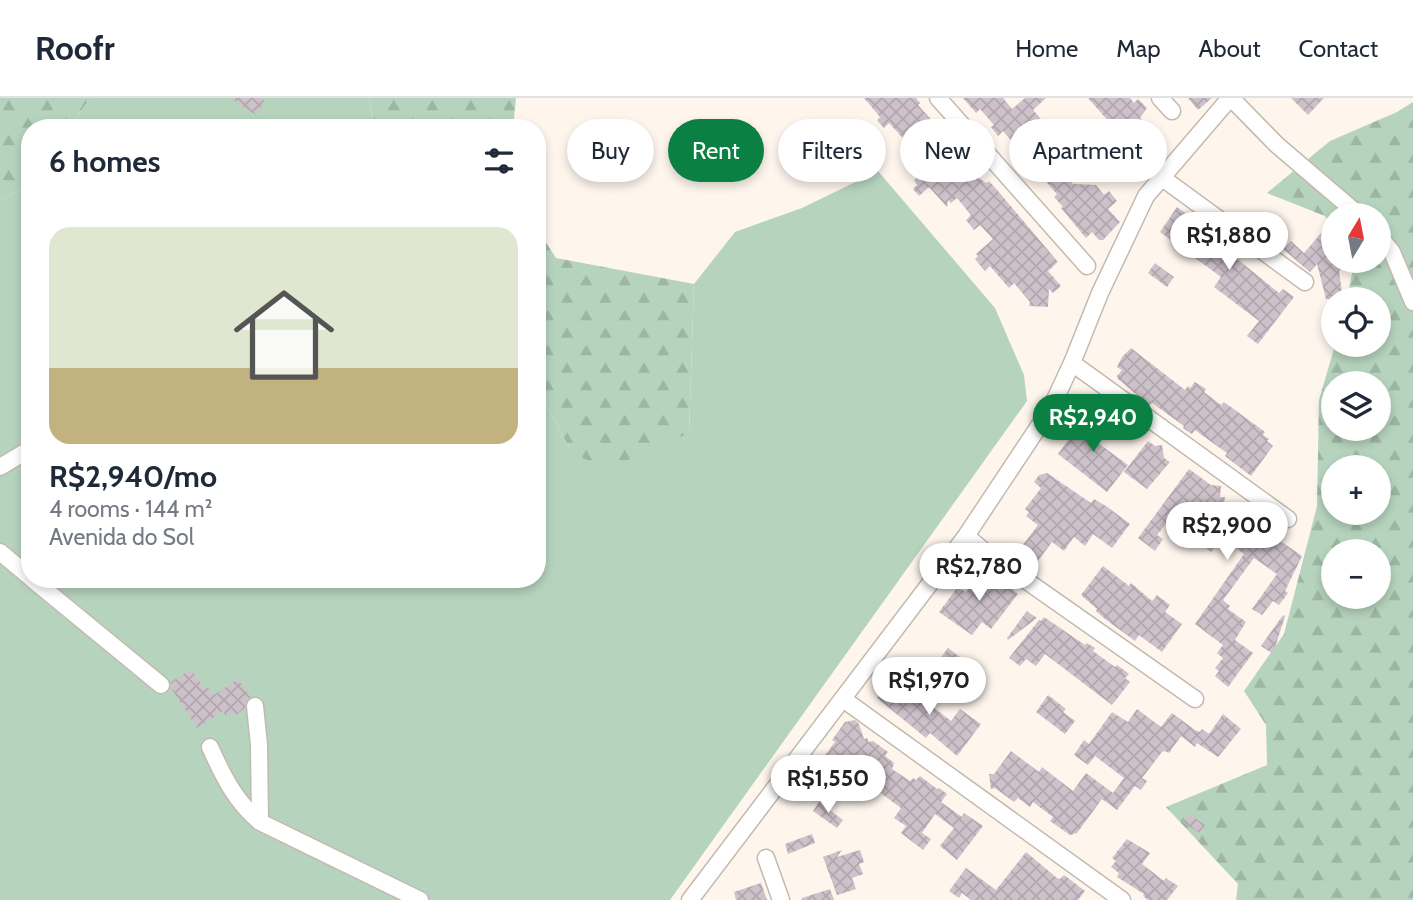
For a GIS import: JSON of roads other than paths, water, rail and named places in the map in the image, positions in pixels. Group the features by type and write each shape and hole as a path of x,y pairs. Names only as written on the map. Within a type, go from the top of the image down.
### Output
{"street":[{"path":"938,98 1087,266"},
{"path":"1160,98 1172,111"},
{"path":"1167,170 1230,98 1277,145 1345,203"},
{"path":"1167,181 1306,282"},
{"path":"691,900 966,536 1051,408 1123,243 1146,197 1157,182"},
{"path":"1391,251 1413,302"},
{"path":"1072,363 1288,519"},
{"path":"0,467 21,454"},
{"path":"966,536 1195,699"},
{"path":"0,552 21,570"},
{"path":"43,588 160,685"},
{"path":"843,699 1122,900"},
{"path":"255,706 260,758 260,822"},
{"path":"210,747 235,798 260,822 419,900"},
{"path":"766,858 781,900"}]}
